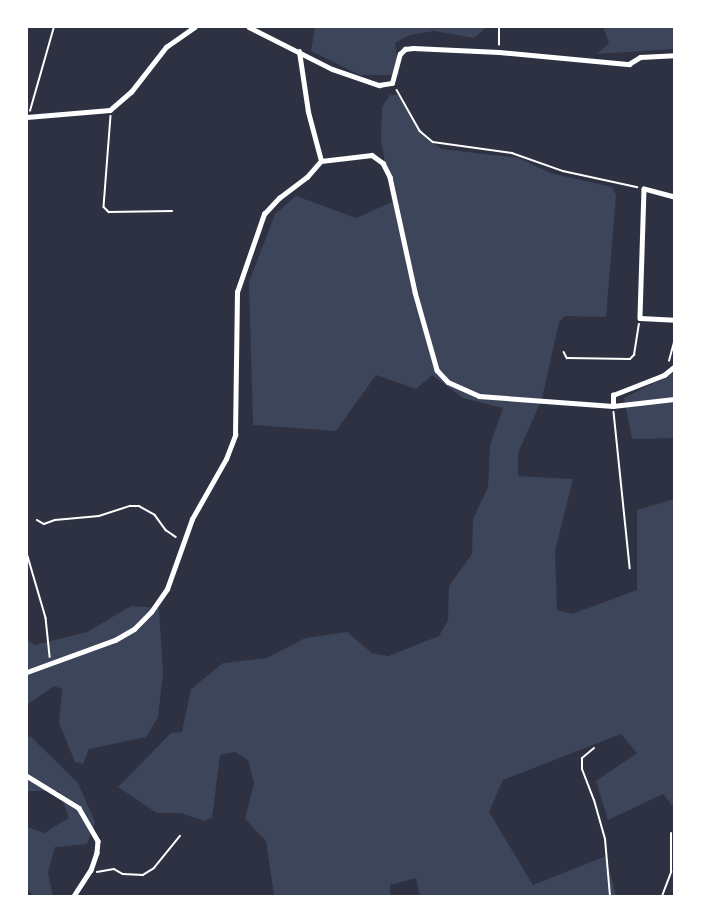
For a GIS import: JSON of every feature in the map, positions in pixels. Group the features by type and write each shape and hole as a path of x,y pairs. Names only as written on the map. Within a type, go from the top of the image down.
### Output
{"street":[{"path":"27,117 110,110 131,92 166,47 195,27"},
{"path":"249,27 332,69 379,85 392,82 400,54 405,49 499,52 629,64 640,57 674,55"},
{"path":"299,52 308,112 321,160"},
{"path":"27,672 115,640 134,628 167,589 182,541 226,459 235,435 237,292 264,214 279,198 307,177 321,160 372,155 383,163 390,177 416,292 437,370 448,382 480,396 613,406 674,399"},
{"path":"674,197 644,189 640,318 674,320"},
{"path":"613,406 613,395 664,375 674,367"},
{"path":"27,776 71,802 87,820 98,841 97,853 90,870 74,896"}],"lane":[{"path":"594,748 582,758 582,769 601,822 610,896"},
{"path":"662,896 672,872 671,833"}],"path":[{"path":"27,117 54,27"},
{"path":"499,27 499,52"},
{"path":"392,82 420,131 433,142 513,153 563,171 644,189"},
{"path":"110,110 112,129 104,207 109,212 172,211"},
{"path":"564,352 567,358 630,359 634,355 640,318"},
{"path":"669,361 674,342"},
{"path":"613,406 630,568"},
{"path":"37,520 44,524 55,520 99,516 130,506 139,506 156,515 166,530 182,541"},
{"path":"27,553 46,618 50,663"},
{"path":"90,870 101,873 114,869 123,874 142,875 154,868 180,836"}],"shaded area":[{"path":"315,27 487,27 474,38 434,31 410,35 395,43 399,75 360,75 311,51"},
{"path":"603,27 674,27 674,49 597,54 609,43"},
{"path":"390,95 398,95 428,140 442,149 519,158 550,173 612,187 616,195 606,317 565,316 559,322 542,399 518,453 518,476 573,479 555,551 557,610 572,614 637,590 637,510 674,499 674,808 663,794 608,820 596,781 637,753 621,734 503,780 489,812 533,885 606,856 616,896 420,896 416,878 390,885 390,896 274,896 266,841 245,819 254,783 248,760 235,752 220,755 212,818 204,821 181,813 157,813 118,787 171,733 182,732 191,689 223,663 267,658 305,638 347,632 372,653 388,656 439,636 448,620 449,586 472,554 473,519 488,487 490,445 503,408 463,398 432,375 416,389 376,375 336,431 253,425 249,282 275,214 296,196 356,218 392,202 381,140 382,107"},
{"path":"674,373 674,438 632,439 624,398"},
{"path":"131,606 159,608 163,673 158,717 146,737 89,749 83,764 75,762 59,723 62,689 54,686 27,705 27,640 35,645 87,632"},
{"path":"30,736 78,783 95,822 87,844 55,847 48,872 53,896 33,896 27,888 27,827 44,833 69,818 59,791 27,791 27,738"}]}
